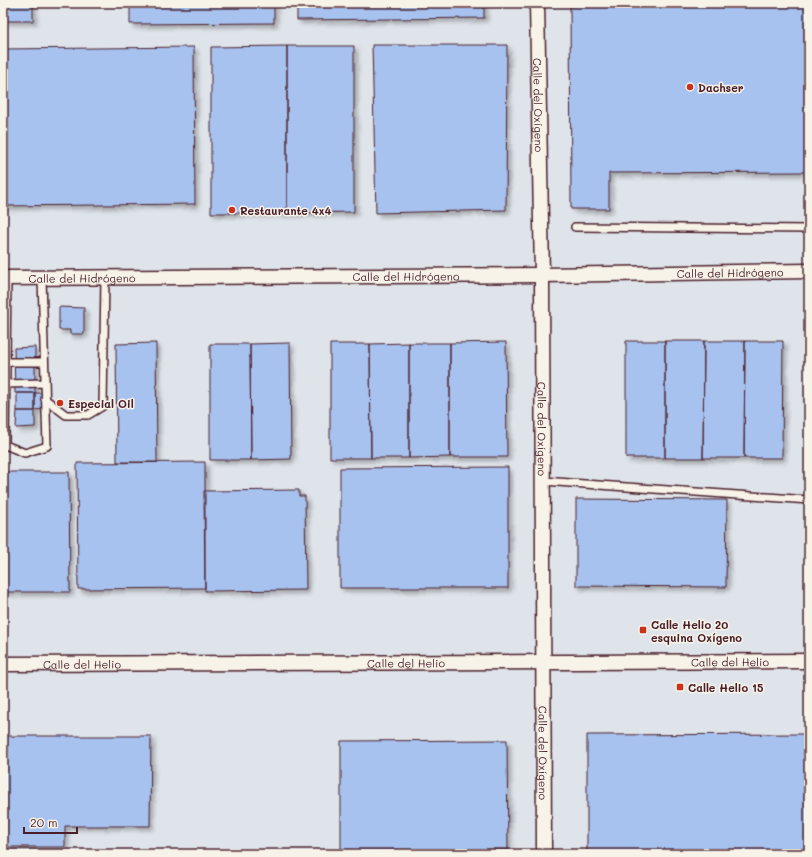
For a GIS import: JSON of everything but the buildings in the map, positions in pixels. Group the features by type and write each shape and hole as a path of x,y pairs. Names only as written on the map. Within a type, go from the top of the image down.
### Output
{"street":[{"name":"Calle del Oxígeno","path":"536,3 542,275 544,854"},
{"name":"Calle del Hidrógeno","path":"5,278 542,275 809,271"},
{"name":"Calle del Helio","path":"3,664 809,661"}],"lane":[{"path":"575,227 809,229"},
{"path":"5,278 5,445 25,453 47,446 42,278"},
{"path":"45,399 66,415 88,415 103,406 105,278"},
{"path":"6,362 44,362"},
{"path":"5,384 45,383"},
{"path":"543,481 809,500"}],"shaded area":[{"path":"3,3 809,3 809,854 3,854"}],"place":[{"name":"Dachser","path":"690,87"},
{"name":"Restaurante 4x4","path":"232,210"},
{"name":"Especial Oil","path":"60,403"},
{"name":"Calle Helio 20 esquina Oxígeno","path":"643,630"},
{"name":"Calle Helio 15","path":"680,687"}]}
